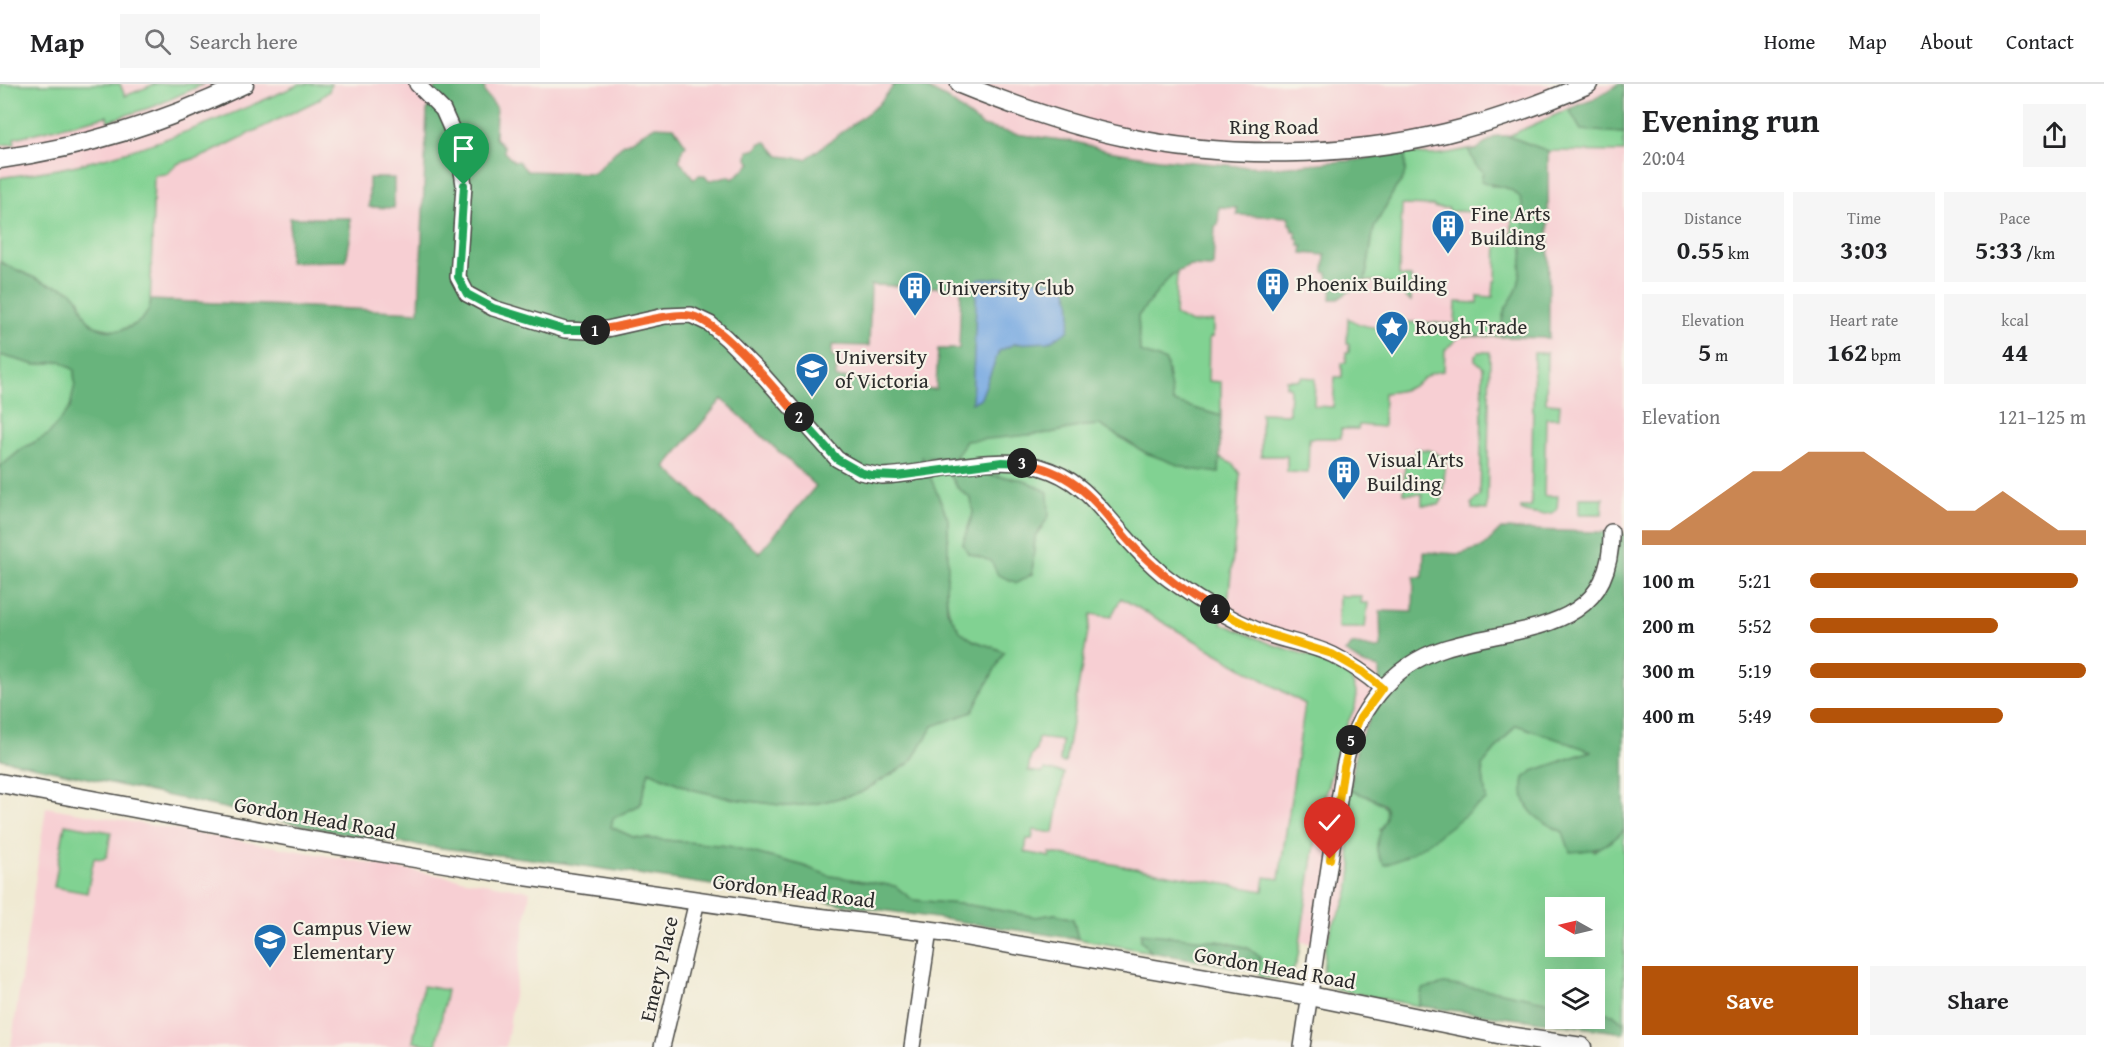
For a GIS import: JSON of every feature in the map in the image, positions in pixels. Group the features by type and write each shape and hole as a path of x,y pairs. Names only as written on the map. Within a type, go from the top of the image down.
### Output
{"street":[{"path":"0,159 91,142 159,122 244,84"},
{"path":"417,84 443,110 460,158 464,185 458,277 467,294 493,308 565,330 597,330 665,316 691,315 710,324 726,338 760,372 820,442 837,459 849,466 871,475 882,476 1002,462 1024,463 1050,470 1071,480 1081,488 1107,514 1139,552 1174,584 1210,606 1259,631 1332,654 1363,672 1382,688"},
{"name":"Ring Road","path":"960,84 1034,113 1127,138 1188,147 1269,152 1372,146 1445,134 1496,119 1588,84"},
{"path":"1302,1047 1347,750 1360,718 1382,688 1410,664 1444,648 1541,627 1575,612 1602,583 1611,557 1611,532"},
{"name":"Gordon Head Road","path":"0,783 314,841 511,874 804,916 929,931 1310,996 1508,1042 1582,1047"},
{"name":"Emery Place","path":"662,1047 697,901"},
{"path":"912,1047 929,931"}],"shaded area":[{"name":"University of Victoria","path":"0,84 1624,84 1624,991 1605,984 1605,969 1545,969 1545,985 0,711"},
{"name":"Campus View Elementary","path":"46,807 530,891 506,1047 11,1047"}],"green space":[{"path":"0,84 120,84 125,96 155,84 204,84 155,106 108,121 107,116 14,138 15,144 0,145"},
{"path":"300,84 331,84 329,91 318,100 206,155 177,164 167,174 154,175 150,309 141,322 118,331 94,326 84,315 80,300 69,290 48,284 0,262 0,178 48,171 106,158 218,119"},
{"path":"436,84 484,84 485,93 496,107 495,138 504,147 504,152 514,162 518,161 527,171 594,173 621,146 655,126 674,127 686,145 679,160 694,179 699,175 704,175 708,180 729,176 733,179 751,163 747,159 748,151 756,149 760,143 767,142 779,156 806,159 878,105 893,84 919,84 947,99 983,126 1159,159 1277,167 1356,160 1405,151 1403,179 1374,228 1365,281 1338,299 1331,299 1332,284 1328,283 1328,273 1324,272 1325,255 1302,253 1303,246 1299,246 1296,231 1292,231 1292,224 1289,224 1289,217 1237,215 1237,208 1219,207 1218,225 1215,226 1213,267 1189,266 1171,275 1138,316 1140,352 1166,361 1173,402 1221,416 1219,473 1189,469 1146,453 1100,425 1050,433 966,441 955,458 990,475 1024,480 1048,492 1049,516 1035,538 1032,574 1017,583 998,575 991,561 968,553 963,543 973,513 971,499 958,488 940,458 922,457 948,519 947,610 960,631 974,641 1004,652 972,712 933,726 910,763 860,793 814,804 788,806 734,799 690,789 649,771 640,805 613,818 611,827 633,837 728,846 801,865 830,876 895,886 913,900 969,905 1036,917 1055,914 1073,919 1078,939 563,863 361,838 0,759 0,467 22,449 48,435 70,408 75,384 74,370 61,361 36,365 0,355 0,262 46,283 69,290 77,298 90,322 95,326 113,331 122,330 138,322 149,309 151,300 419,312 427,111","holes":["871,285 961,288 959,349 938,349 936,389 867,387 867,379 836,378 837,357 832,356 832,345 869,346","722,399 816,486 759,553 665,467"]},
{"path":"1619,84 1624,84 1624,133 1581,130 1569,109 1592,100"},
{"path":"1569,109 1581,130 1624,133 1624,152 1548,151 1508,136"},
{"path":"1496,136 1508,136 1548,151 1549,338 1502,337 1504,313 1516,292 1520,278 1524,238 1523,211 1518,195 1513,191 1481,181 1483,172 1476,166 1468,149 1476,150"},
{"path":"1468,149 1491,186 1510,189 1520,197 1524,213 1521,270 1517,289 1504,312 1502,337 1460,336 1445,350 1444,371 1429,375 1406,389 1384,393 1383,427 1359,425 1358,429 1341,429 1341,438 1309,438 1308,473 1287,472 1287,456 1261,456 1261,413 1289,414 1290,387 1286,386 1286,380 1300,380 1301,377 1315,378 1314,406 1333,407 1335,377 1342,377 1342,363 1346,363 1346,352 1349,352 1348,318 1354,322 1374,327 1401,322 1455,324 1456,302 1478,303 1478,296 1493,297 1494,281 1496,281 1497,234 1512,234 1512,213 1449,211 1449,208 1434,208 1434,206 1402,205 1399,276 1411,277 1411,301 1389,283 1365,281 1374,228 1403,179 1405,151 1429,155"},
{"path":"369,178 394,178 394,208 369,207"},
{"path":"290,218 350,218 351,234 346,261 289,262"},
{"path":"1177,272 1175,315 1191,323 1213,321 1213,337 1209,338 1208,381 1221,382 1221,416 1173,402 1166,361 1140,352 1138,316 1171,275"},
{"path":"1479,352 1490,352 1487,510 1472,509 1472,503 1480,496 1483,367 1475,360 1475,355"},
{"path":"1534,353 1547,353 1546,403 1560,404 1559,418 1546,418 1544,496 1558,496 1557,510 1545,514 1521,510 1521,507 1531,507"},
{"path":"0,355 36,365 61,361 74,370 75,384 70,408 48,435 22,449 0,467"},
{"path":"1100,425 1146,453 1219,473 1220,458 1233,464 1240,474 1237,520 1228,601 1221,623 1271,644 1326,661 1350,676 1357,694 1355,707 1342,735 1319,817 1298,956 1290,974 1281,978 1261,977 1258,971 1260,957 1248,948 1224,942 1141,934 1141,940 1151,952 1078,939 1073,919 1055,914 1036,917 969,905 913,900 895,886 830,876 801,865 728,846 633,837 611,827 613,818 640,805 649,771 690,789 734,799 788,806 814,804 860,793 910,763 933,726 972,712 1004,652 977,642 962,633 954,623 946,596 947,518 921,457 939,458 958,488 971,499 973,513 963,544 968,553 1032,574 1035,538 1049,515 1024,480 990,475 954,457 966,440 1050,433","holes":["1121,598 1305,704 1279,879 1265,877 1263,891 1050,853 1050,857 1025,852 1027,839 1032,839 1034,830 1054,833 1064,773 1044,770 1043,773 1028,771 1031,756 1036,750 1038,738 1062,741 1060,762 1065,763 1091,614 1111,617"]},
{"path":"1415,449 1429,450 1446,459 1442,500 1439,505 1422,505 1422,494 1404,494 1405,462 1414,462"},
{"path":"1579,498 1603,498 1602,514 1579,514"},
{"path":"1501,529 1624,533 1624,830 1606,845 1586,851 1570,852 1563,832 1538,818 1527,806 1523,789 1524,778 1533,771 1591,751 1516,725 1482,766 1486,800 1425,845 1385,865 1377,848 1386,809 1379,801 1350,790 1357,744 1380,698 1379,668 1363,664 1345,652 1353,644 1375,649 1381,648 1380,611 1413,612 1414,577 1423,577 1424,552 1460,554 1483,547"},
{"path":"1339,596 1362,596 1361,603 1368,603 1365,628 1338,628"},
{"path":"1515,724 1592,751 1560,761 1546,823 1594,851 1624,830 1624,1023 1613,1014 1605,1013 1605,969 1545,969 1545,1002 1422,989 1419,1006 1338,990 1327,983 1323,972 1325,949 1331,928 1344,905 1350,886 1352,865 1344,826 1350,790 1373,799 1384,808 1387,813 1380,830 1475,808 1486,800 1482,766"},
{"path":"65,824 111,832 107,856 103,859 94,858 87,893 54,887"},
{"path":"1141,933 1224,942 1248,948 1260,957 1258,971 1151,952 1141,940"},
{"path":"1444,984 1497,991 1545,1001 1545,1023 1419,1006 1422,989"},
{"path":"423,986 447,990 436,1046 413,1042"},
{"path":"1605,1013 1613,1014 1624,1023 1624,1033 1594,1029 1605,1029"}],"water":[{"path":"1014,277 1064,283 1071,307 1068,331 1048,342 1014,344 999,351 981,398 972,403 977,279"}],"place":[{"name":"Fine Arts Building","path":"1448,255"},
{"name":"Phoenix Building","path":"1273,313"},
{"name":"University Club","path":"915,317"},
{"name":"Rough Trade","path":"1392,356"},
{"name":"University of Victoria","path":"812,398"},
{"name":"Visual Arts Building","path":"1344,501"},
{"name":"Campus View Elementary","path":"270,969"}],"route":[{"path":"464,185 458,277 467,294 493,308 565,330 607,329 665,316 691,315 710,324 726,338 760,372 820,442 837,459 860,472 871,475 897,476 1002,462 1024,463 1050,470 1071,480 1092,497 1139,552 1174,584 1210,606 1259,631 1332,654 1363,672 1382,688 1360,718 1347,750 1330,859"}]}
